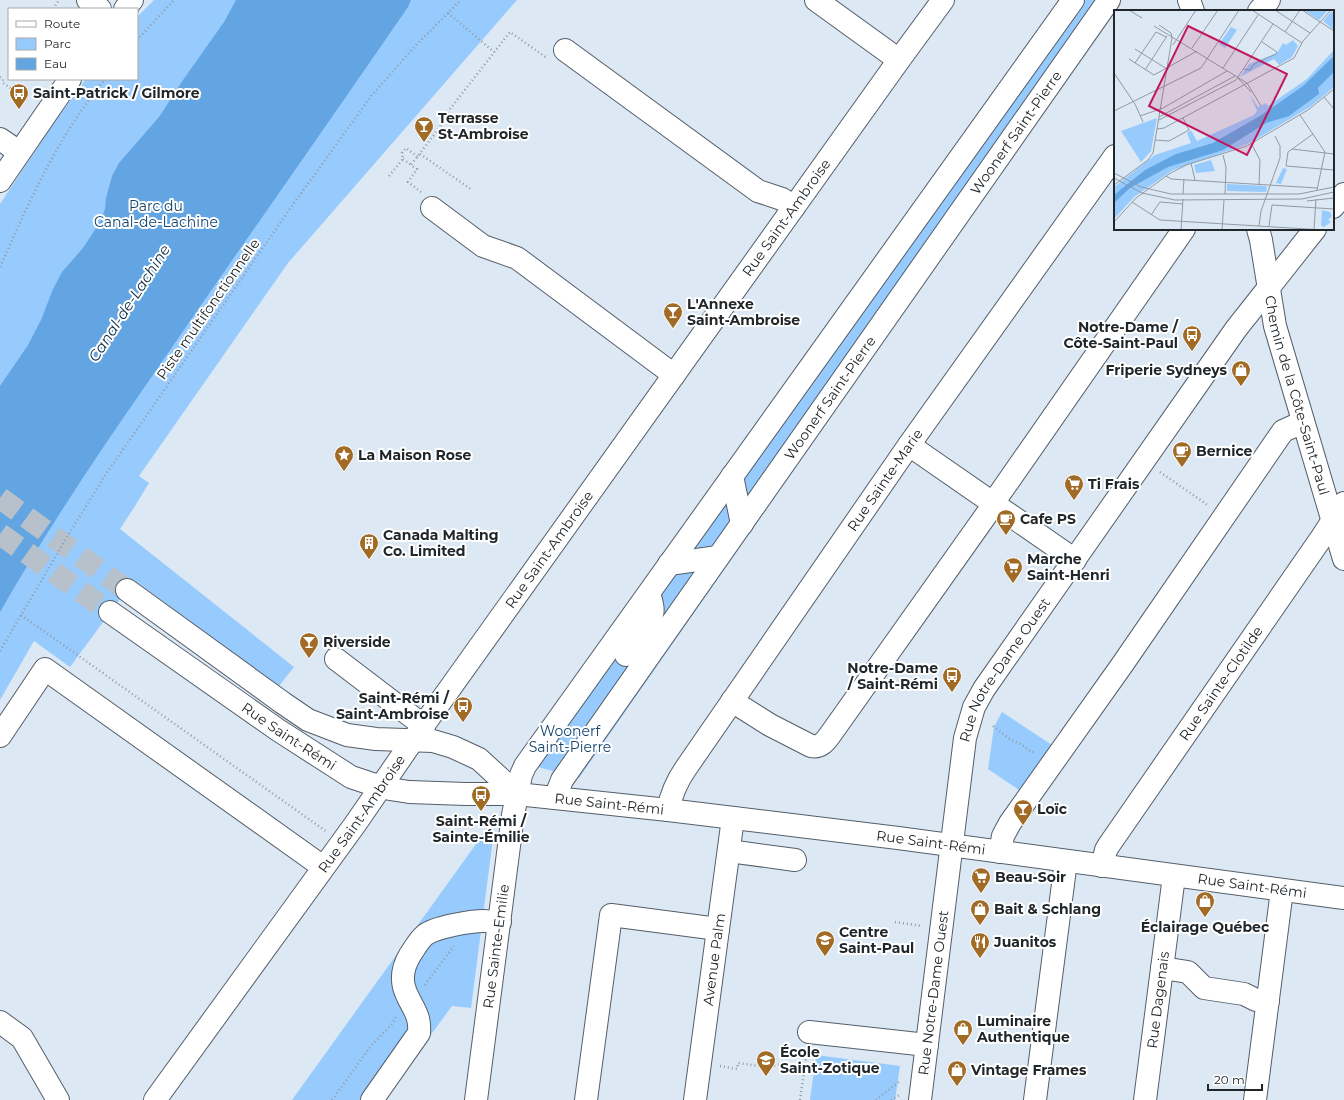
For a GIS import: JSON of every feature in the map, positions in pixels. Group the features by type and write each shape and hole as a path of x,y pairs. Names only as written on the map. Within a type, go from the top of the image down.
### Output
{"street":[{"path":"88,0 99,8"},
{"path":"126,8 132,0"},
{"path":"816,0 899,60"},
{"name":"Rue Saint-Ambroise","path":"155,1100 381,787 899,60 944,0"},
{"path":"517,794 521,775 525,766 1073,0"},
{"name":"Woonerf Saint-Pierre","path":"555,798 562,780 1109,0"},
{"path":"1189,0 1193,10"},
{"path":"1260,10 1268,0"},
{"path":"1042,44 1082,38"},
{"path":"556,54 758,191 782,199 794,207"},
{"path":"1021,73 1029,115"},
{"path":"0,181 69,80"},
{"path":"0,139 19,152"},
{"name":"Rue Sainte-Marie","path":"668,810 670,800 680,778 732,701 909,445 1114,157"},
{"path":"951,172 990,169"},
{"path":"1334,206 1344,194"},
{"path":"427,201 483,246 517,258 674,375"},
{"path":"732,701 770,725 811,746 818,746 822,744 993,503 1183,230"},
{"name":"Chemin de la Côte-Saint-Paul","path":"1258,230 1275,326 1303,422 1341,509 1344,559"},
{"name":"Rue Notre-Dame Ouest","path":"912,1097 927,1045 965,738 974,707 984,689 1236,329 1314,230"},
{"path":"891,254 905,291"},
{"path":"788,398 837,388"},
{"path":"1000,852 1003,836 1010,823 1122,665 1283,431 1303,422"},
{"path":"909,445 1075,560"},
{"path":"732,476 742,524"},
{"name":"Rue Sainte-Clotilde","path":"1102,866 1109,844 1341,509"},
{"path":"669,564 718,557"},
{"name":"Rue Saint-Rémi","path":"127,590 308,720 347,735 376,739 419,733 433,741 453,747 479,759 517,794"},
{"path":"626,655 653,615 653,608 648,594"},
{"name":"Rue Saint-Rémi","path":"110,612 320,757 351,777 381,787 409,792 517,794 668,810 1000,852 1344,898"},
{"path":"622,631 631,681"},
{"path":"336,660 419,733"},
{"path":"0,736 45,669 323,867"},
{"name":"Rue Sainte-Emilie","path":"476,1100 517,794"},
{"name":"Avenue Palm","path":"695,1100 734,818"},
{"path":"729,851 795,860"},
{"path":"1035,1100 1066,861"},
{"name":"Rue Dagenais","path":"1145,1100 1174,876"},
{"path":"1255,1100 1282,890"},
{"path":"586,1100 611,915 718,929"},
{"path":"372,1100 419,1033 420,1024 404,988 403,979 403,970 406,961 418,942 434,930 444,927 485,921 500,922"},
{"path":"1162,968 1188,972 1204,988 1244,994 1256,1000 1268,1001"},
{"path":"0,1022 22,1038 58,1100"},
{"path":"809,1032 927,1045"}],"path":[{"path":"138,39 174,0"},
{"name":"Piste multifonctionnelle","path":"0,651 67,537 110,468 294,203 372,95 417,44 461,0"},
{"path":"448,13 494,52"},
{"path":"411,165 440,127 443,118 510,32 556,54"},
{"path":"0,77 3,79 2,84 27,99"},
{"path":"0,267 45,169 76,118 103,80"},
{"path":"418,157 406,148 402,153 403,159 417,170 408,182 427,201"},
{"path":"420,154 472,190"},
{"path":"389,176 403,159"},
{"path":"1157,470 1209,506"},
{"path":"21,615 328,832"},
{"path":"992,726 1031,752 1041,751"},
{"path":"895,922 922,926"},
{"path":"800,1100 807,1054"},
{"path":"717,1066 737,1068 738,1063 765,1067 782,1064 804,1068"},
{"path":"876,1100 901,1080"},
{"path":"891,1100 899,1094 912,1097"}],"green space":[{"name":"Parc du Canal-de-Lachine","path":"154,0 517,0 288,263 139,476 149,483 120,529 294,667 279,686 134,580 70,667 34,641 0,700 0,204 51,127 85,80 138,80 138,16"},
{"name":"Woonerf Saint-Pierre","path":"1063,0 1121,0 579,778 534,766"},
{"path":"1002,712 1058,749 1025,794 988,769 994,727"},
{"path":"494,819 495,823 471,1008 452,1006 383,1100 292,1100"},
{"path":"816,1055 900,1066 895,1100 810,1100"}],"water":[{"name":"Canal-de-Lachine","path":"236,0 411,0 408,7 96,458 56,519 0,612 0,386 28,345 41,320 53,289 62,272 83,248 100,222 105,209 106,198 112,176 119,163 159,117 224,22"}],"tunnel":[{"path":"0,498 127,590"},
{"path":"0,534 110,612"}],"place":[{"name":"Saint-Patrick / Gilmore","path":"19,110"},
{"name":"Terrasse St-Ambroise","path":"424,143"},
{"name":"L'Annexe Saint-Ambroise","path":"673,329"},
{"name":"Notre-Dame / Côte-Saint-Paul","path":"1192,352"},
{"name":"Friperie Sydneys","path":"1241,387"},
{"name":"Bernice","path":"1182,468"},
{"name":"La Maison Rose","path":"344,472"},
{"name":"Ti Frais","path":"1074,501"},
{"name":"Cafe PS","path":"1006,536"},
{"name":"Canada Malting Co. Limited","path":"369,560"},
{"name":"Marche Saint-Henri","path":"1013,584"},
{"name":"Riverside","path":"309,659"},
{"name":"Notre-Dame / Saint-Rémi","path":"952,693"},
{"name":"Saint-Rémi / Saint-Ambroise","path":"463,723"},
{"name":"Saint-Rémi / Sainte-Émilie","path":"481,812"},
{"name":"Loïc","path":"1023,826"},
{"name":"Beau-Soir","path":"981,894"},
{"name":"Éclairage Québec","path":"1205,918"},
{"name":"Bait & Schlang","path":"980,926"},
{"name":"Centre Saint-Paul","path":"825,957"},
{"name":"Juanitos","path":"980,959"},
{"name":"Luminaire Authentique","path":"963,1046"},
{"name":"École Saint-Zotique","path":"766,1077"},
{"name":"Vintage Frames","path":"957,1087"}]}
